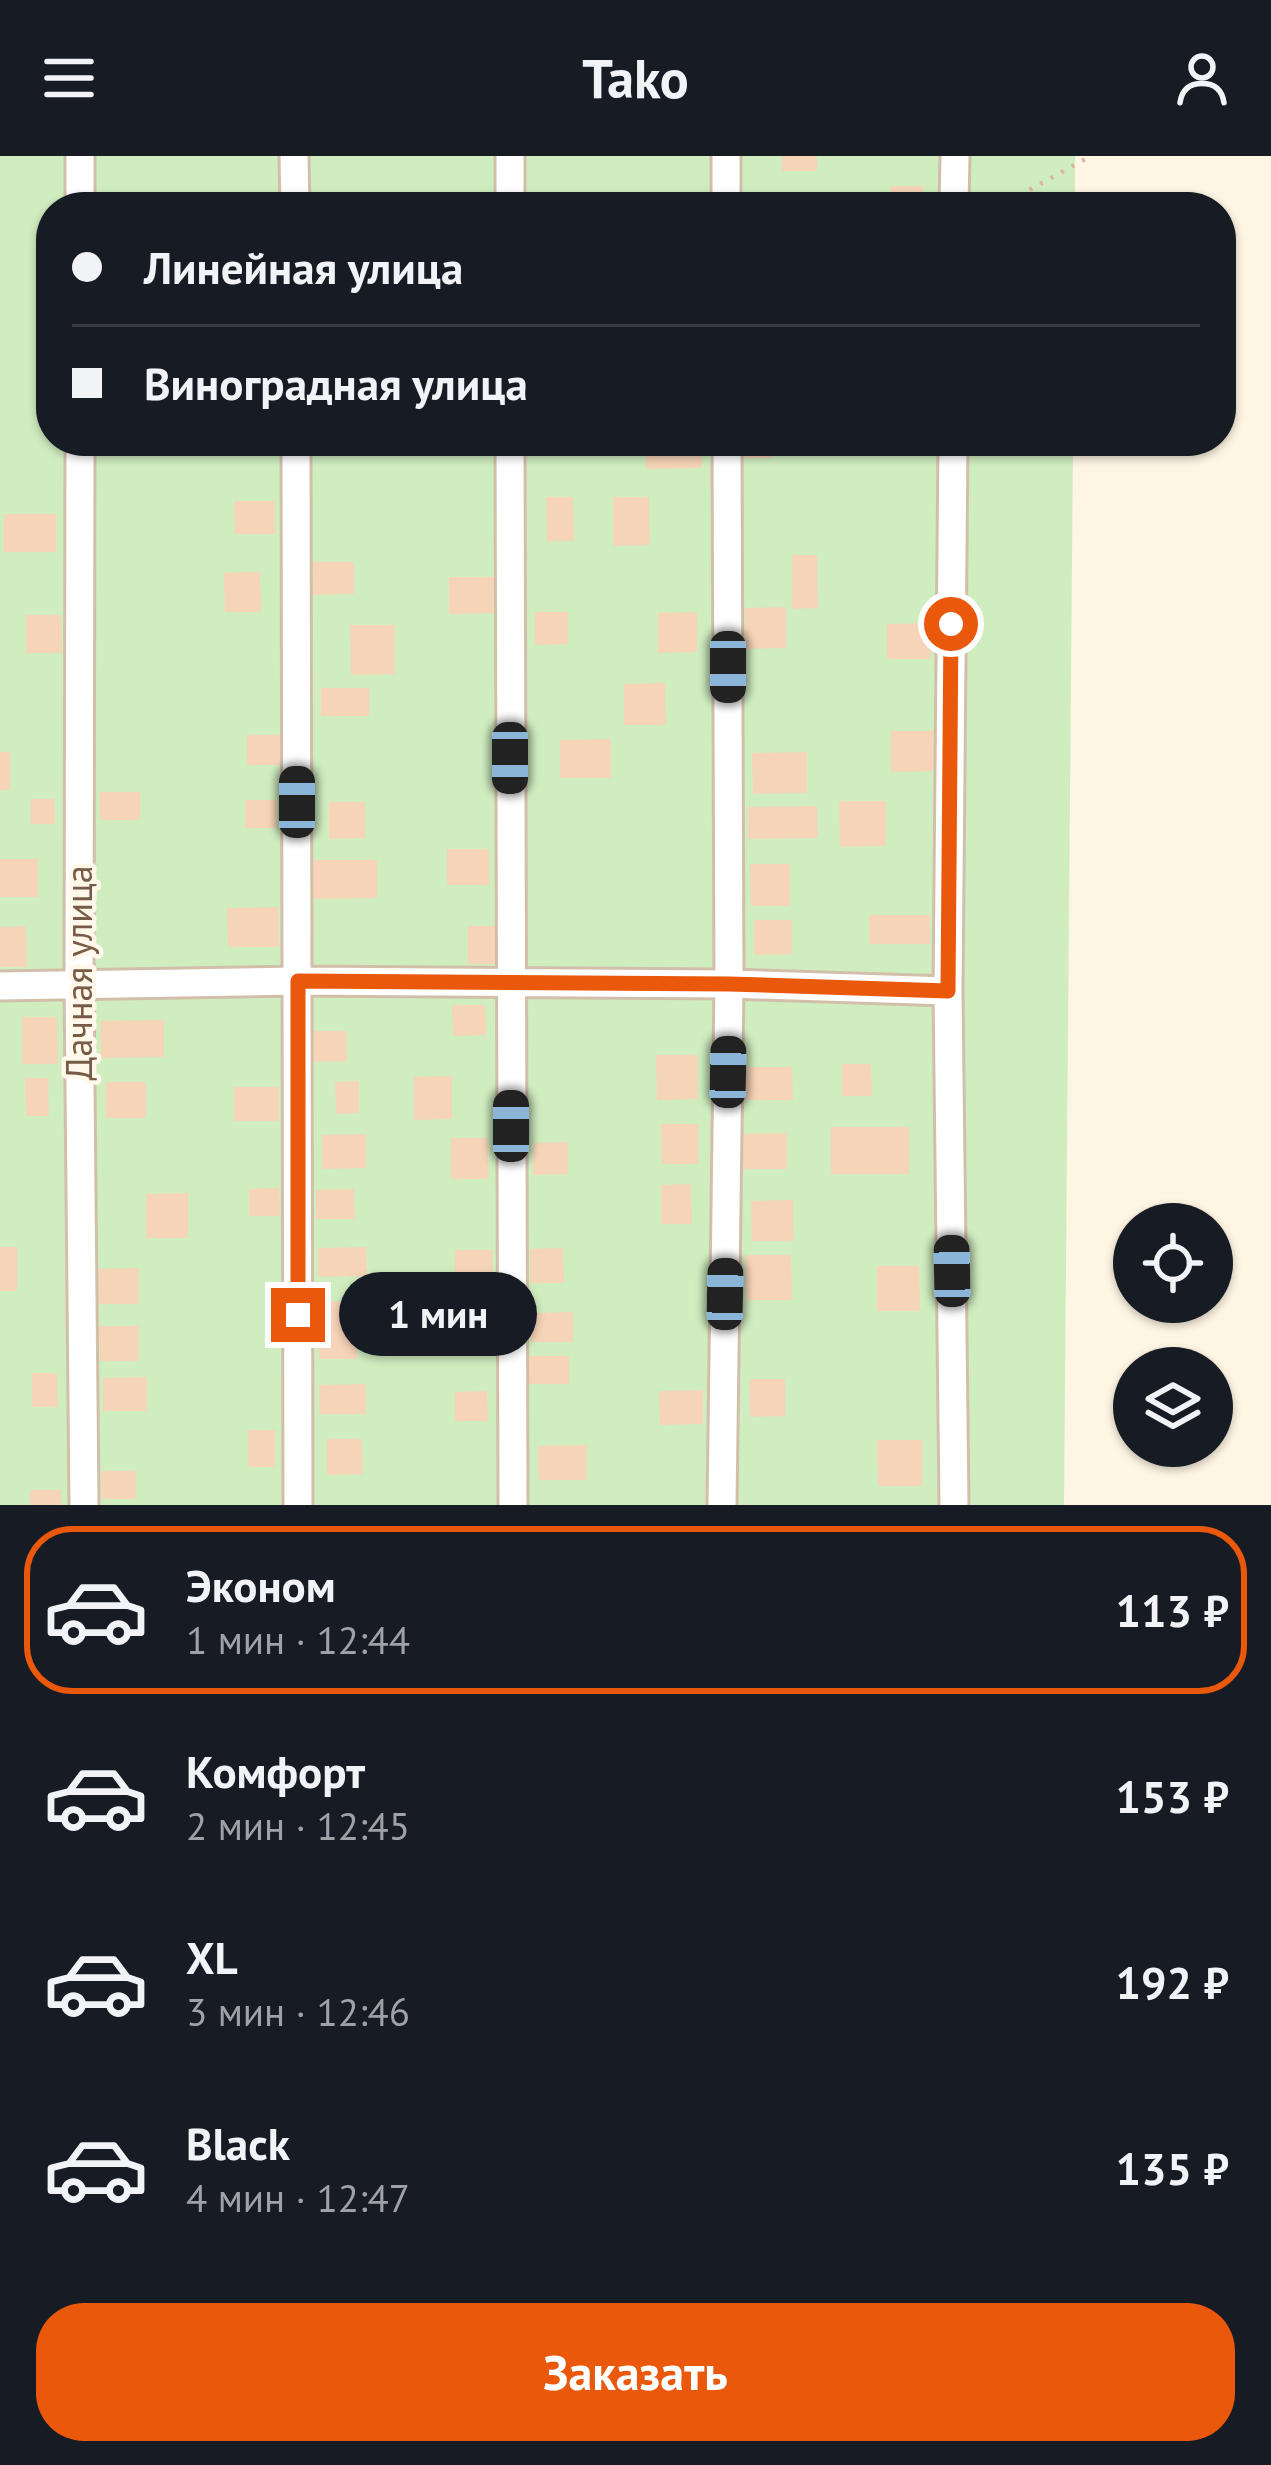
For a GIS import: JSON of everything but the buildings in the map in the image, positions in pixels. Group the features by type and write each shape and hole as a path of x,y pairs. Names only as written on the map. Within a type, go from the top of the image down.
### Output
{"street":[{"path":"80,156 80,192"},
{"path":"294,156 295,192"},
{"path":"509,156 510,192"},
{"path":"726,156 726,192"},
{"path":"954,192 955,156"},
{"name":"Дачная улица","path":"80,456 84,1505"},
{"path":"296,456 298,1505"},
{"path":"510,456 513,1505"},
{"path":"722,1505 729,984 727,456"},
{"path":"952,456 948,991 954,1505"},
{"path":"0,986 298,981 729,984 948,991"}],"path":[{"path":"1025,192 1091,156"}],"green space":[{"path":"0,156 1075,156 1075,192 36,192 36,456 1073,456 1064,1505 0,1505"}],"route":[{"path":"298,1315 298,981 729,984 948,991 951,624"}]}
